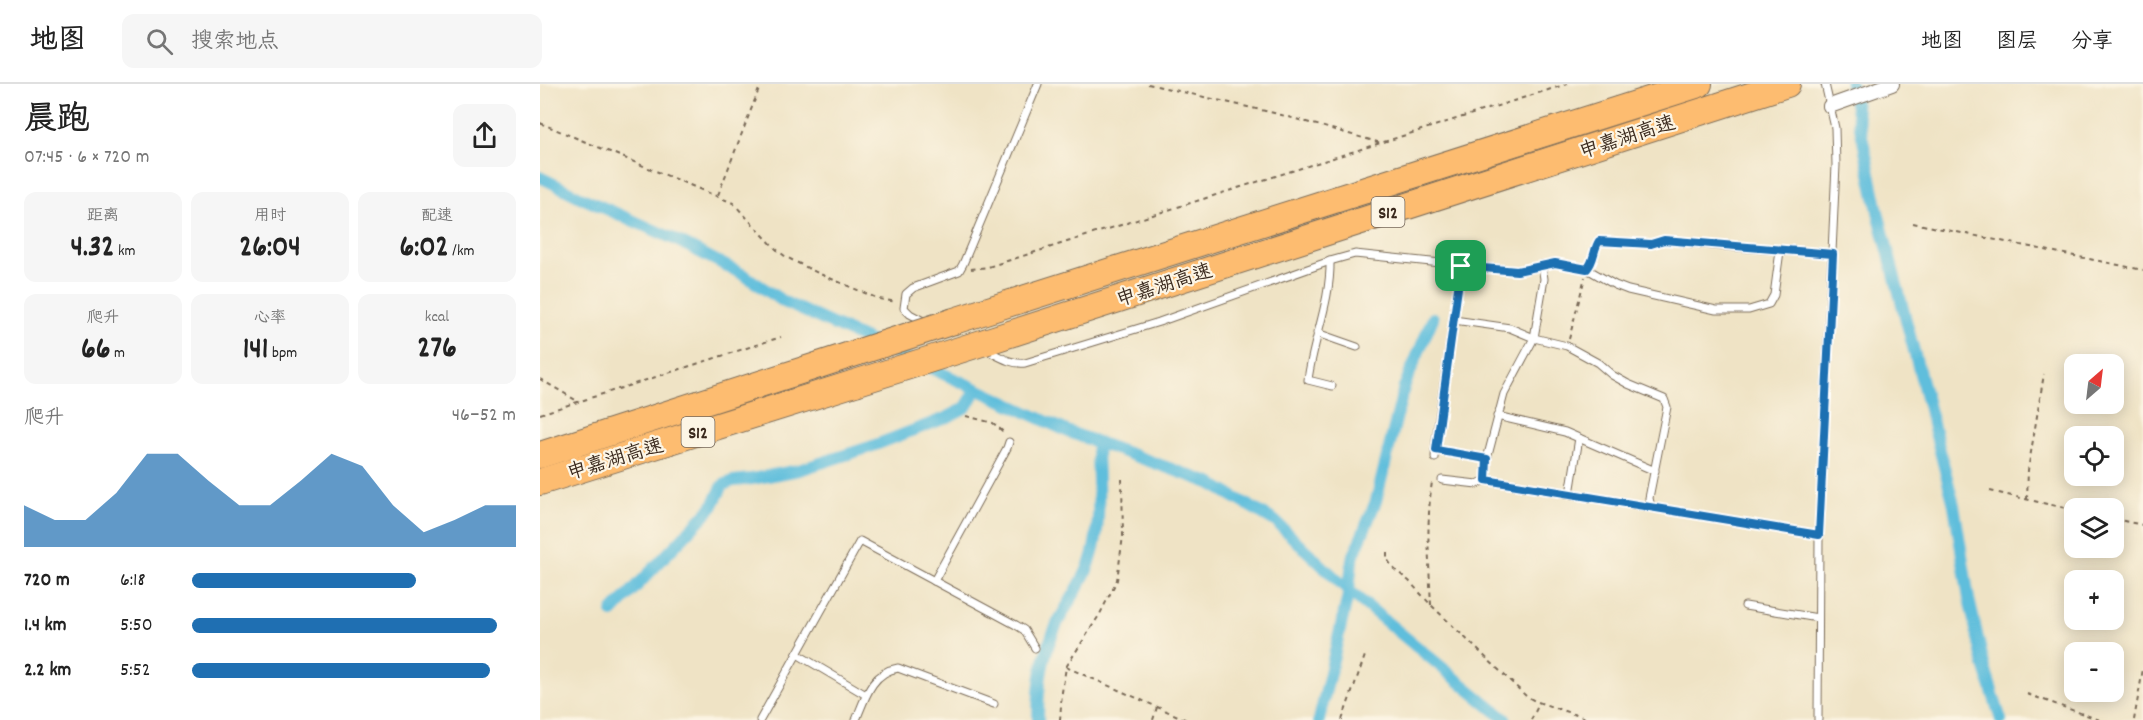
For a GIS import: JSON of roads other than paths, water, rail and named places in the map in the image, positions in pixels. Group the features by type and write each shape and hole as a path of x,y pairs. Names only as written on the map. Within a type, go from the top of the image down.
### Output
{"highway":[{"name":"申嘉湖高速","path":"540,455 819,365 954,331 1698,84"},
{"name":"申嘉湖高速","path":"540,482 1787,84"}],"street":[{"path":"1834,104 1892,84"}],"lane":[{"path":"1038,84 959,271 913,288 906,294 904,302 904,309 910,314 954,331 1018,364 1159,322 1347,255 1369,254 1517,271 1555,263 1587,269 1628,290 1716,310 1749,310 1769,303 1774,295 1780,251"},
{"path":"1818,720 1819,535 1836,146 1834,104 1825,84"},
{"path":"1587,269 1592,263 1595,247 1599,241 1651,244 1664,240 1833,254"},
{"path":"1330,261 1327,296 1308,380 1332,386"},
{"path":"1486,480 1487,459 1504,394 1534,338 1544,279 1542,265"},
{"path":"1461,266 1435,454 1487,459"},
{"path":"1454,320 1510,328 1534,338 1567,346 1598,363 1612,375 1628,384 1664,399 1667,407 1649,498 1651,507"},
{"path":"1317,333 1356,347"},
{"path":"1497,416 1565,432 1654,471"},
{"path":"1570,494 1579,438"},
{"path":"934,581 1009,442"},
{"path":"1442,480 1477,484 1486,480 1819,535"},
{"path":"760,720 860,542 1016,625 1024,630 1035,648"},
{"path":"1745,606 1818,618"},
{"path":"796,654 867,695"},
{"path":"856,720 877,678 886,670 898,668 994,704"}],"waterway":[{"path":"1851,84 1879,216 1954,505 1969,599 1984,665 2001,720"},
{"path":"540,177 674,239 744,275 784,302 1069,432 1210,483 1275,521 1349,591 1506,720"},
{"path":"1319,720 1349,591 1352,560 1376,501 1404,387 1433,318"},
{"path":"612,612 712,507 723,485 733,481 799,470 870,447 948,417 966,407 977,389"},
{"path":"1038,720 1040,682 1048,646 1058,622 1087,570 1096,540 1098,524 1097,443"}]}
